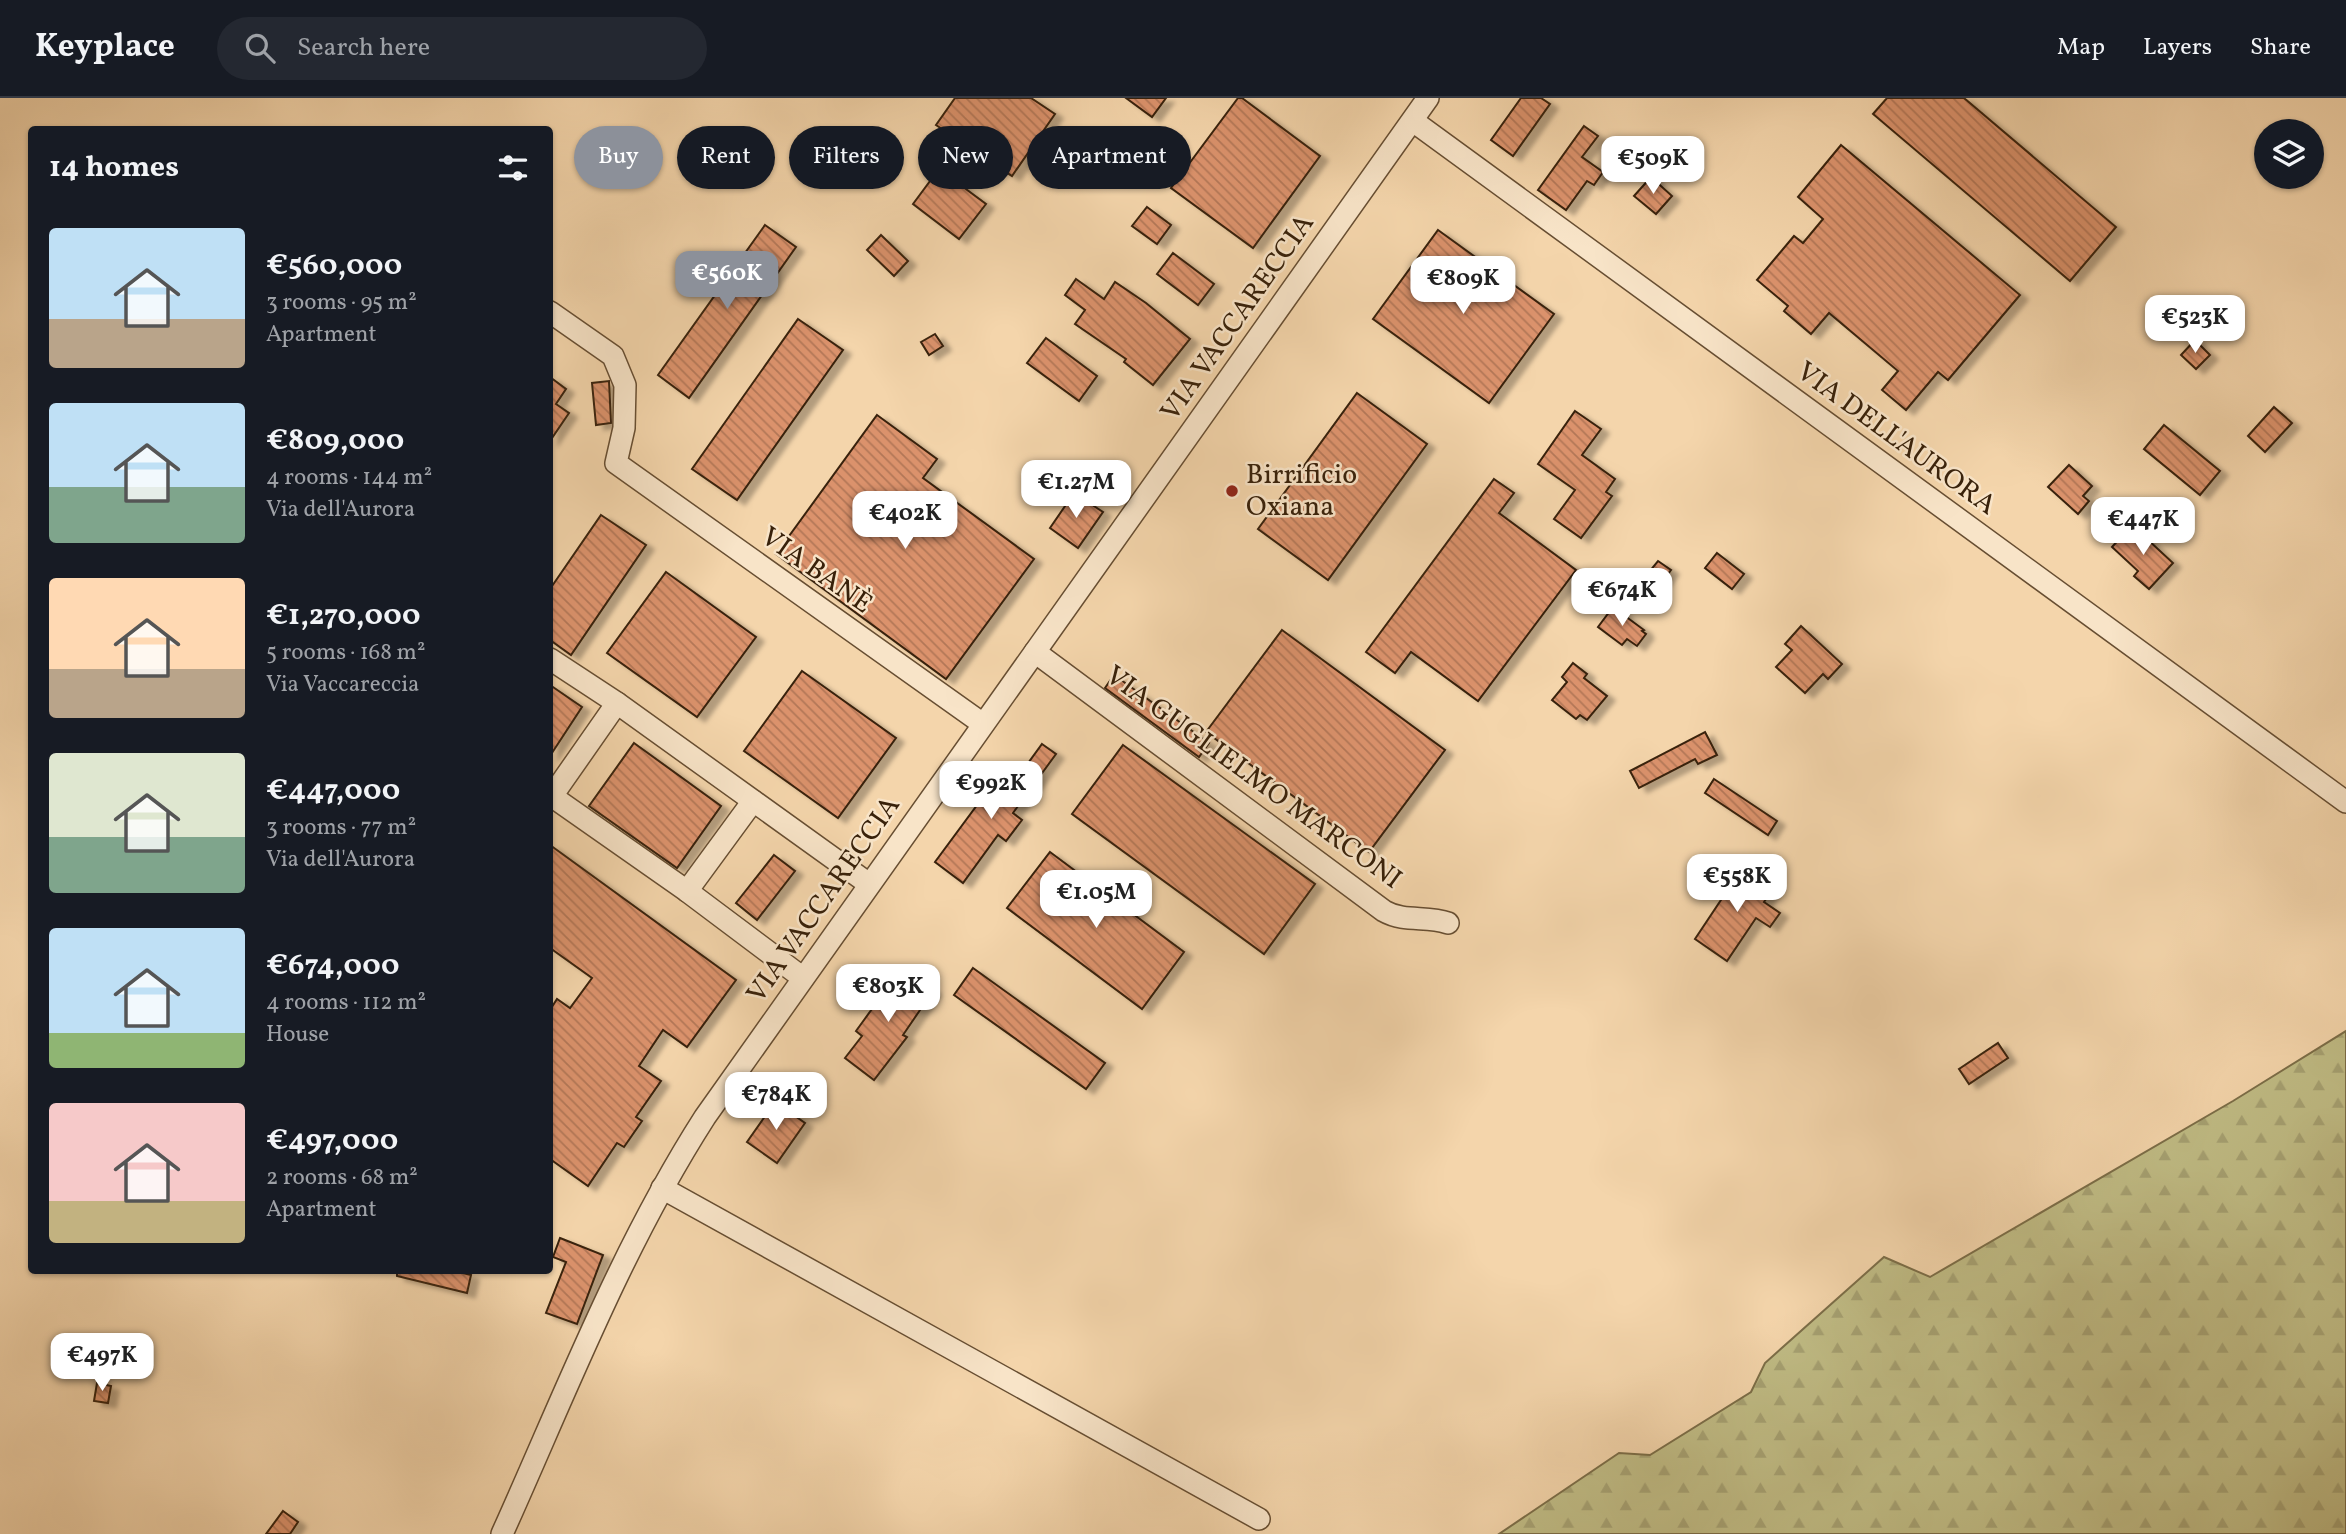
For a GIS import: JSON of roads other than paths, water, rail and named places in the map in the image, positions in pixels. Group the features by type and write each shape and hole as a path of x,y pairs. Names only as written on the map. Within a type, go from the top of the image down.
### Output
{"street":[{"name":"VIA VACCARECCIA","path":"502,1534 596,1318 662,1188 705,1117 1428,98"},
{"name":"VIA DELL'AURORA","path":"1413,121 2346,802"},
{"name":"VIA BANÈ","path":"553,314 613,356 625,385 624,428 616,463 983,724"},
{"name":"VIA GUGLIELMO MARCONI","path":"1035,652 1384,911 1404,919 1436,919 1448,923"},
{"path":"553,661 617,703 869,884"},
{"path":"553,792 617,703"},
{"path":"553,796 687,891 803,978"},
{"path":"687,891 753,801"},
{"path":"662,1188 1259,1519"}],"place":[{"name":"Birrificio Oxiana","path":"1232,491"}]}
